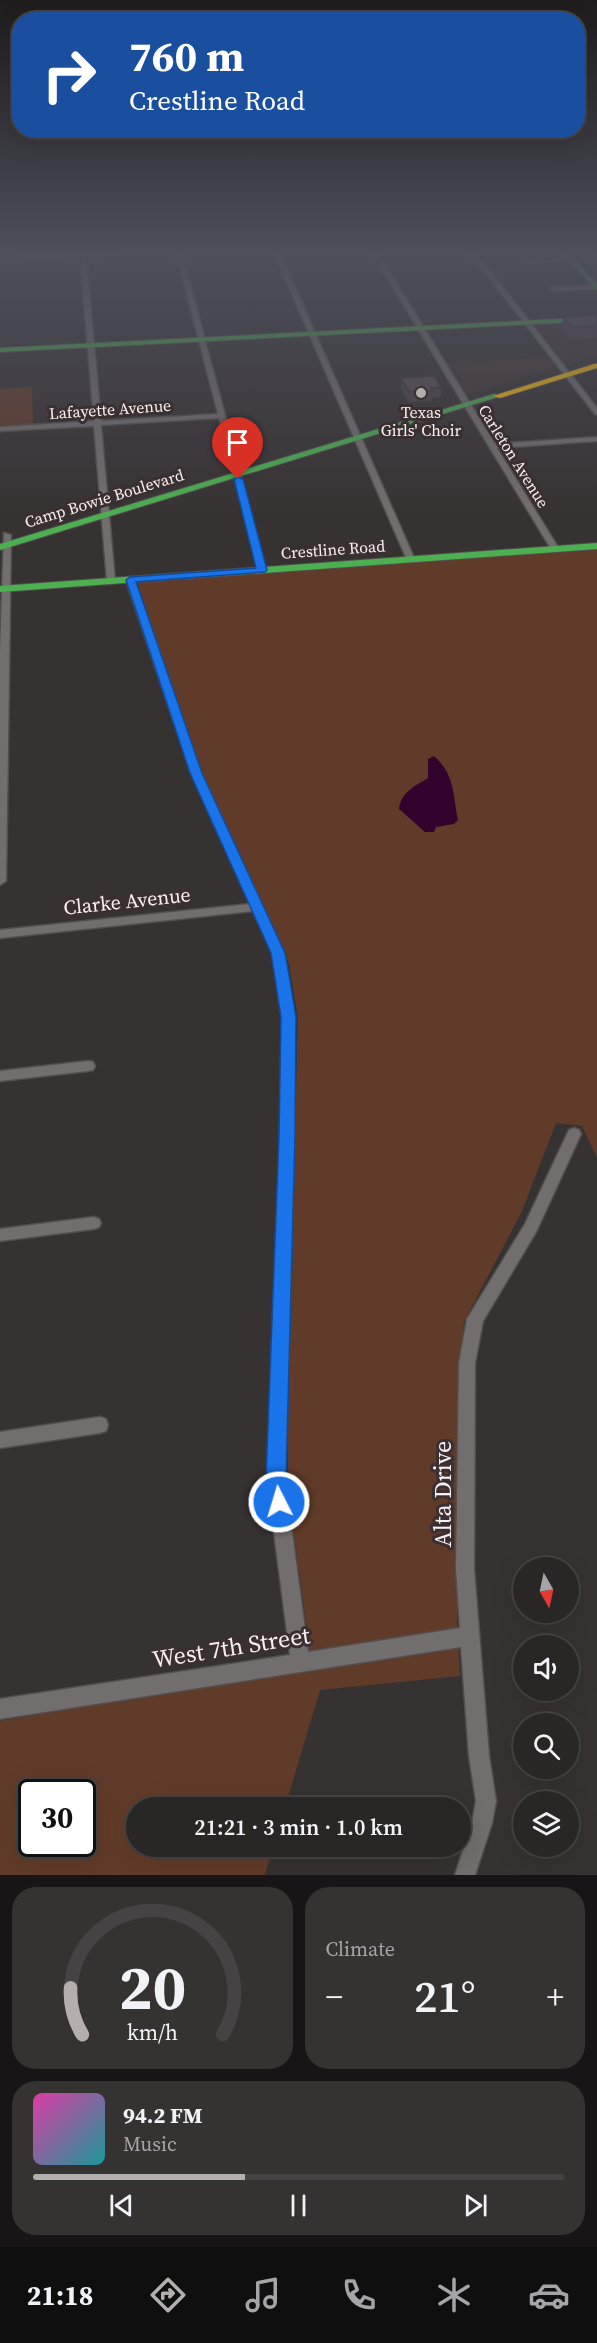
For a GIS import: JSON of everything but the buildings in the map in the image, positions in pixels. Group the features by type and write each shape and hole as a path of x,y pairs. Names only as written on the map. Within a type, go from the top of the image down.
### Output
{"street":[{"path":"91,340 111,581"},
{"path":"0,350 174,340"},
{"path":"201,340 262,570"},
{"path":"314,340 411,560"},
{"name":"Carleton Avenue","path":"428,340 555,549"},
{"path":"541,340 597,413"},
{"name":"Camp Bowie Boulevard","path":"566,372 597,359"},
{"name":"Camp Bowie Boulevard","path":"3,541 511,388 566,372 597,366"},
{"name":"Lafayette Avenue","path":"0,429 223,416"},
{"path":"491,446 597,439"},
{"path":"0,881 3,541"},
{"name":"Crestline Road","path":"3,589 597,546"},
{"path":"130,580 196,773 278,953 288,1017 287,1147 276,1479 300,1662"},
{"name":"Clarke Avenue","path":"0,934 258,907"},
{"path":"0,1076 88,1066"},
{"name":"Alta Drive","path":"465,1875 482,1823 486,1801 479,1756 465,1569 467,1363 470,1339 476,1319 531,1228 574,1134"},
{"path":"0,1235 94,1223"},
{"path":"0,1440 100,1425"},
{"name":"West 7th Street","path":"0,1709 470,1636"}],"shaded area":[{"path":"541,340 597,340 597,356 461,396 441,363 553,357"},
{"path":"32,387 33,425 0,427 0,389"},
{"path":"597,549 597,1158 582,1126 556,1123 522,1211 464,1322 458,1376 457,1626 460,1676 320,1690 288,1797 126,1797 126,1857 270,1857 265,1875 0,1875 0,1721 294,1671 309,1643 288,1491 288,1376 298,1018 289,964 201,770 177,706 137,582"},
{"path":"434,756 450,778 458,820 454,824 436,827 434,832 425,832 399,809 406,794 428,778 428,759"}],"traffic: fast":[{"path":"0,350 183,340"},
{"path":"0,547 497,396"},
{"path":"0,589 597,546"}],"traffic: slow":[{"path":"497,396 597,366"}],"place":[{"name":"Texas Girls' Choir","path":"421,393"}],"route":[{"path":"238,479 262,570 130,580 196,773 278,953 282,975 288,1017 287,1136 276,1479 279,1502"}]}
